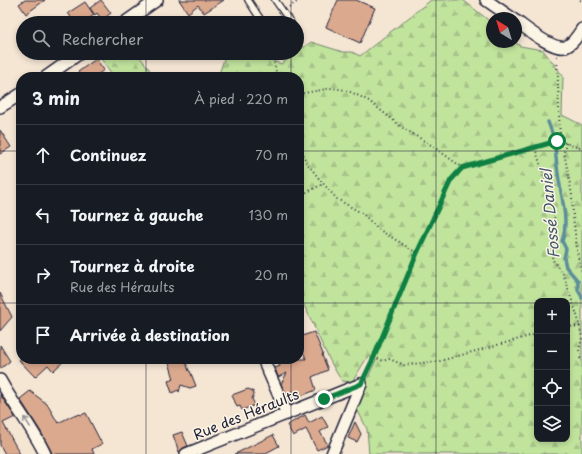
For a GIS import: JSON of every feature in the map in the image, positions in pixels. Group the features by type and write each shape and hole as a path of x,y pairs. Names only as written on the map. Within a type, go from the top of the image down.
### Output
{"street":[{"path":"134,16 157,0"},
{"path":"487,0 504,12"},
{"path":"522,25 551,45 565,47 578,36 582,29"},
{"path":"61,72 73,60"},
{"path":"0,107 16,97"},
{"path":"265,364 287,414"},
{"path":"0,380 3,393 38,439 44,454"},
{"path":"332,454 361,384"},
{"name":"Rue des Héraults","path":"186,454 361,384"}],"lane":[{"path":"248,0 258,16"},
{"path":"275,0 286,16"}],"path":[{"path":"283,12 300,0"},
{"path":"556,46 558,141"},
{"path":"276,60 274,62 276,72"},
{"path":"304,93 332,88 353,93 369,101 403,128 431,145 462,168"},
{"path":"361,384 374,357 417,253 451,180 462,168 551,142 558,141 582,149"},
{"path":"566,143 564,152 572,195 578,257 582,272"},
{"path":"534,148 550,194 556,228 552,259 563,274 578,318 582,338 579,350 580,358 582,359"},
{"path":"304,156 306,162 337,199 363,214 378,229 417,253"},
{"path":"304,194 324,184"},
{"path":"570,327 580,326"},
{"path":"374,357 382,361 390,359 404,365 440,360 534,335"}],"green space":[{"path":"431,0 463,0 486,18 486,48 522,48 522,46 543,50 563,76 562,115 582,125 582,454 369,454 367,429 355,405 376,360 368,356 352,382 342,381 330,361 304,306 304,72 220,72 224,60 271,60 281,64 286,60 304,60 304,47 311,42 343,52 352,52 360,56"},
{"path":"102,60 142,60 151,72 110,72"}],"building":[{"path":"25,0 45,0 26,14 19,4"},
{"path":"101,0 111,13 107,16 99,16 97,13 95,15 90,8"},
{"path":"179,0 224,0 204,13 198,5 188,13"},
{"path":"338,0 356,0 375,8 360,43 326,27"},
{"path":"85,2 94,15 70,16 68,13"},
{"path":"95,60 97,60 104,70 101,72 78,72"},
{"path":"0,130 11,147 0,154"},
{"path":"0,293 12,317 0,331"},
{"path":"314,332 328,370 312,377 316,390 296,398 293,391 286,394 281,384 287,373 278,377 275,368 280,366 279,364 304,364 304,359 306,359 304,354 304,335"},
{"path":"0,345 10,361 0,369"},
{"path":"23,364 61,364 53,371 48,365 35,377"},
{"path":"170,364 187,364 196,386 190,388 181,385 179,392 178,390 172,393 168,381 174,379"},
{"path":"248,389 253,391 254,394 252,399 255,405 242,410 240,406 237,407 232,395"},
{"path":"30,391 47,404 58,423 74,415 86,413 102,444 92,449 94,454 52,454 41,432 20,399"},
{"path":"0,394 15,417 3,423 20,454 5,454 0,445"},
{"path":"305,415 309,423 322,416 328,427 320,432 328,445 317,450 306,429 293,436 287,425"},
{"path":"355,422 361,434 357,442 348,438"},
{"path":"182,432 188,446 179,452 173,435"},
{"path":"273,435 279,446 264,454 235,454"}],"waterway":[{"name":"Fossé Daniel","path":"548,122 554,138"},
{"name":"Fossé Daniel","path":"555,146 565,219 562,241 566,249 564,258 566,267 578,281 578,290 582,298"}],"route":[{"path":"324,399 361,384 374,357 417,253 451,180 462,168 557,141"}]}
